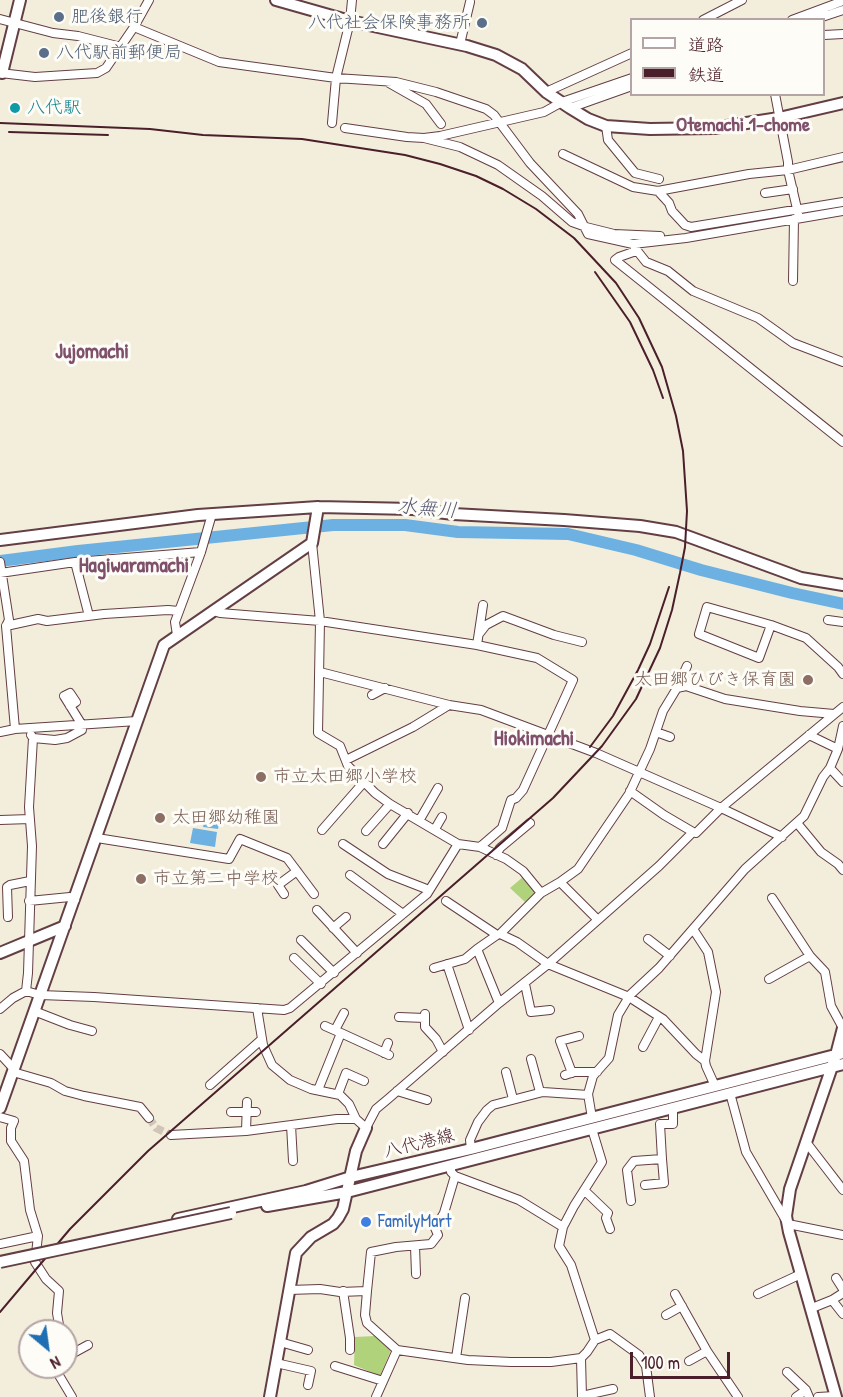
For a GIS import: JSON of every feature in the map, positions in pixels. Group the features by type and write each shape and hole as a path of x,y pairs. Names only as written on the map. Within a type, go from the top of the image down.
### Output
{"street":[{"path":"20,0 1,73 44,77 96,74 106,68 149,0"},
{"path":"276,0 350,21 460,44 496,55 522,69 546,92 588,119 606,126 650,129 714,128 779,118 843,103"},
{"path":"332,123 336,78 350,21 352,0"},
{"path":"707,18 742,0"},
{"path":"797,18 843,1"},
{"path":"460,44 470,2"},
{"path":"819,18 843,10"},
{"path":"0,19 121,47"},
{"path":"134,27 219,62 336,78 396,82 436,92 486,109 500,123 530,163 578,214 588,234 634,248 646,262 668,271 693,291 758,318 793,343 843,362"},
{"path":"825,35 843,34"},
{"path":"546,92 630,54"},
{"path":"424,138 544,112 630,79"},
{"path":"386,81 426,104 441,124"},
{"path":"567,104 630,87"},
{"path":"775,96 798,216 793,281"},
{"path":"606,126 608,140 635,173 659,179"},
{"path":"345,128 424,138 454,145 498,165 542,196 565,217 586,227 614,234 650,237 682,235 843,209"},
{"path":"454,145 459,132"},
{"path":"563,154 633,187 658,191 749,174 788,170 843,157"},
{"path":"633,187 635,173"},
{"path":"765,193 793,189"},
{"path":"658,191 669,203 672,211 685,225 691,227 798,216"},
{"path":"843,202 798,216 634,248 615,260 843,442"},
{"path":"0,540 212,514 413,509 453,514 554,519 656,528 696,538 801,578 843,585"},
{"path":"318,513 312,539 320,621 318,733 340,746 348,766 375,793 390,804 458,844 480,848 496,855 523,871 541,893"},
{"path":"177,635 176,622 179,611 202,549 212,514"},
{"path":"0,1108 164,645 312,539"},
{"path":"1,573 75,562 202,549"},
{"path":"0,562 9,620 6,626 15,729"},
{"path":"75,562 89,616"},
{"path":"477,645 483,605"},
{"path":"771,625 759,658 699,634 707,607 771,625 806,638 843,674"},
{"path":"6,626 38,619 47,621 168,610 179,611"},
{"path":"213,611 320,621 477,645 537,658 573,680 523,790 511,800 502,828 480,848"},
{"path":"479,634 486,625 503,616 582,642"},
{"path":"828,620 843,622"},
{"path":"434,968 465,959 498,934 541,893 578,869 630,791 668,700 677,688 687,666"},
{"path":"320,672 449,705 481,710 549,734 721,808 782,837"},
{"path":"677,688 686,686 725,699 834,714"},
{"path":"372,695 385,688"},
{"path":"346,760 412,728 449,705"},
{"path":"26,729 33,738 45,741 67,738 82,730 82,725 70,706"},
{"path":"270,1397 296,1253 311,1237 333,1224 338,1218 351,1177 356,1151 376,1109 548,964 659,866 693,832 696,833 721,808 843,707"},
{"path":"0,732 137,721"},
{"path":"592,1118 588,1095 593,1076 609,1058 618,1015 629,997 670,956 745,869 797,823 810,806 823,777 830,768 838,749 843,726"},
{"path":"656,732 670,737"},
{"path":"809,735 838,749"},
{"path":"26,991 32,846 30,819 33,738"},
{"path":"830,768 843,782"},
{"path":"322,830 364,782"},
{"path":"419,821 438,788"},
{"path":"630,791 693,832"},
{"path":"366,831 390,804"},
{"path":"384,844 408,813"},
{"path":"435,829 442,817"},
{"path":"0,819 30,819"},
{"path":"496,855 530,823"},
{"path":"797,823 821,852 843,870"},
{"path":"97,838 229,859 240,839 287,858 314,894"},
{"path":"343,844 388,874 429,890"},
{"path":"0,1009 26,991 40,996 94,997 284,1010 290,1008 429,890 458,844"},
{"path":"284,894 278,885 297,871"},
{"path":"351,879 403,914"},
{"path":"8,917 7,887 30,881"},
{"path":"560,882 598,920"},
{"path":"29,901 70,897 75,900"},
{"path":"772,897 810,956 825,972 831,1006 843,1028 841,1057"},
{"path":"446,901 498,934 517,942 548,964 629,997 658,1017 705,1061"},
{"path":"321,912 357,953"},
{"path":"333,928 346,916"},
{"path":"0,953 65,926"},
{"path":"693,929 708,952 716,992 705,1050 705,1066 715,1086"},
{"path":"648,939 670,956"},
{"path":"301,940 321,956 334,973"},
{"path":"477,949 499,1003"},
{"path":"769,978 810,956"},
{"path":"294,958 321,984"},
{"path":"447,964 469,1030"},
{"path":"525,984 531,1012 550,1010"},
{"path":"256,1008 261,1040 272,1065 282,1074 318,1090 338,1094 349,1104 356,1119 366,1128"},
{"path":"34,1011 92,1031"},
{"path":"318,1090 344,1013"},
{"path":"399,1017 425,1016 425,1027 436,1038 443,1052"},
{"path":"643,1047 658,1017"},
{"path":"325,1026 386,1054 388,1043"},
{"path":"579,1036 556,1042 568,1074 597,1072"},
{"path":"210,1085 261,1040"},
{"path":"0,1054 13,1070 84,1096 140,1107 149,1118"},
{"name":"八代港線","path":"0,1262 231,1213 453,1171 592,1130 831,1067 841,1057"},
{"name":"八代港線","path":"0,1254 306,1191 351,1177 471,1149 715,1086 841,1057"},
{"path":"531,1059 540,1092"},
{"path":"818,1397 836,1396 786,1216 790,1189 831,1067"},
{"path":"506,1072 513,1098"},
{"path":"338,1094 346,1073 364,1081"},
{"path":"397,1091 428,1100"},
{"path":"471,1149 470,1140 487,1110 493,1105 540,1092 588,1095"},
{"path":"730,1093 746,1152 788,1224 843,1235"},
{"path":"246,1131 247,1102"},
{"path":"645,1185 664,1182 660,1124 673,1124 673,1108"},
{"path":"231,1112 256,1112"},
{"path":"0,1117 14,1121 11,1128 11,1141 24,1161 30,1210 38,1236 35,1262 46,1279 59,1291 58,1319"},
{"path":"171,1135 246,1131 337,1119 356,1119"},
{"path":"291,1125 293,1161"},
{"path":"592,1130 602,1162 563,1227 559,1246 571,1265 595,1340"},
{"path":"806,1142 843,1190"},
{"path":"629,1197 627,1170 634,1161 662,1159"},
{"path":"563,1227 519,1200 453,1171 444,1213 435,1228 438,1235 431,1244 396,1246 371,1252 365,1315 367,1323 397,1350 511,1362 551,1362 581,1358 595,1340 610,1334 639,1354 646,1366 650,1397"},
{"path":"585,1191 608,1213 606,1218 610,1229"},
{"path":"0,1244 38,1236"},
{"path":"415,1246 416,1274"},
{"path":"758,1294 801,1274"},
{"path":"812,1308 832,1300 843,1291 836,1278"},
{"path":"289,1290 367,1291"},
{"path":"344,1291 350,1350"},
{"path":"675,1294 687,1321 738,1397"},
{"path":"456,1358 465,1299"},
{"path":"832,1300 843,1314"},
{"path":"666,1315 682,1306"},
{"path":"280,1342 308,1350"},
{"path":"78,1350 88,1345"},
{"path":"376,1397 397,1350"},
{"path":"689,1361 707,1351"},
{"path":"581,1358 582,1396 613,1389"},
{"path":"276,1363 311,1371 308,1385"},
{"path":"335,1366 383,1381"},
{"path":"787,1372 807,1394 796,1397"},
{"path":"61,1379 72,1397"}],"green space":[{"path":"523,877 531,884 536,894 526,903 510,888"},
{"path":"375,1336 391,1350 380,1376 354,1365 355,1337"}],"water":[{"path":"205,817 220,819 218,829 203,827"},
{"path":"193,828 217,832 215,847 190,843"}],"waterway":[{"name":"水無川","path":"0,561 333,525 405,525 458,532 568,534 636,550 701,570 843,604"}],"tunnel":[{"path":"149,1118 156,1128 171,1135"}],"railway":[{"path":"0,123 150,129 203,135 302,139 405,155 476,176 503,189 536,209 574,238 616,283 639,318 662,367 676,416 683,451 687,511 685,547 680,573 672,610 660,648 636,699 602,746 553,798 148,1151 70,1229 0,1312"},
{"path":"9,132 108,135"},
{"path":"595,272 630,322 653,370 663,398"},
{"path":"590,747 613,716 638,670 650,644 669,587"}],"place":[{"name":"肥後銀行","path":"59,17"},
{"name":"八代社会保険事務所","path":"482,23"},
{"name":"八代駅前郵便局","path":"44,53"},
{"name":"八代駅","path":"15,108"},
{"name":"太田郷ひびき保育園","path":"808,680"},
{"name":"市立太田郷小学校","path":"261,777"},
{"name":"太田郷幼稚園","path":"160,818"},
{"name":"市立第二中学校","path":"141,879"},
{"name":"FamilyMart","path":"366,1222"}],"district":[{"name":"Otemachi 1-chome","path":"743,126"},
{"name":"Jujomachi","path":"92,352"},
{"name":"Hagiwaramachi","path":"134,566"},
{"name":"Hiokimachi","path":"534,739"}]}
